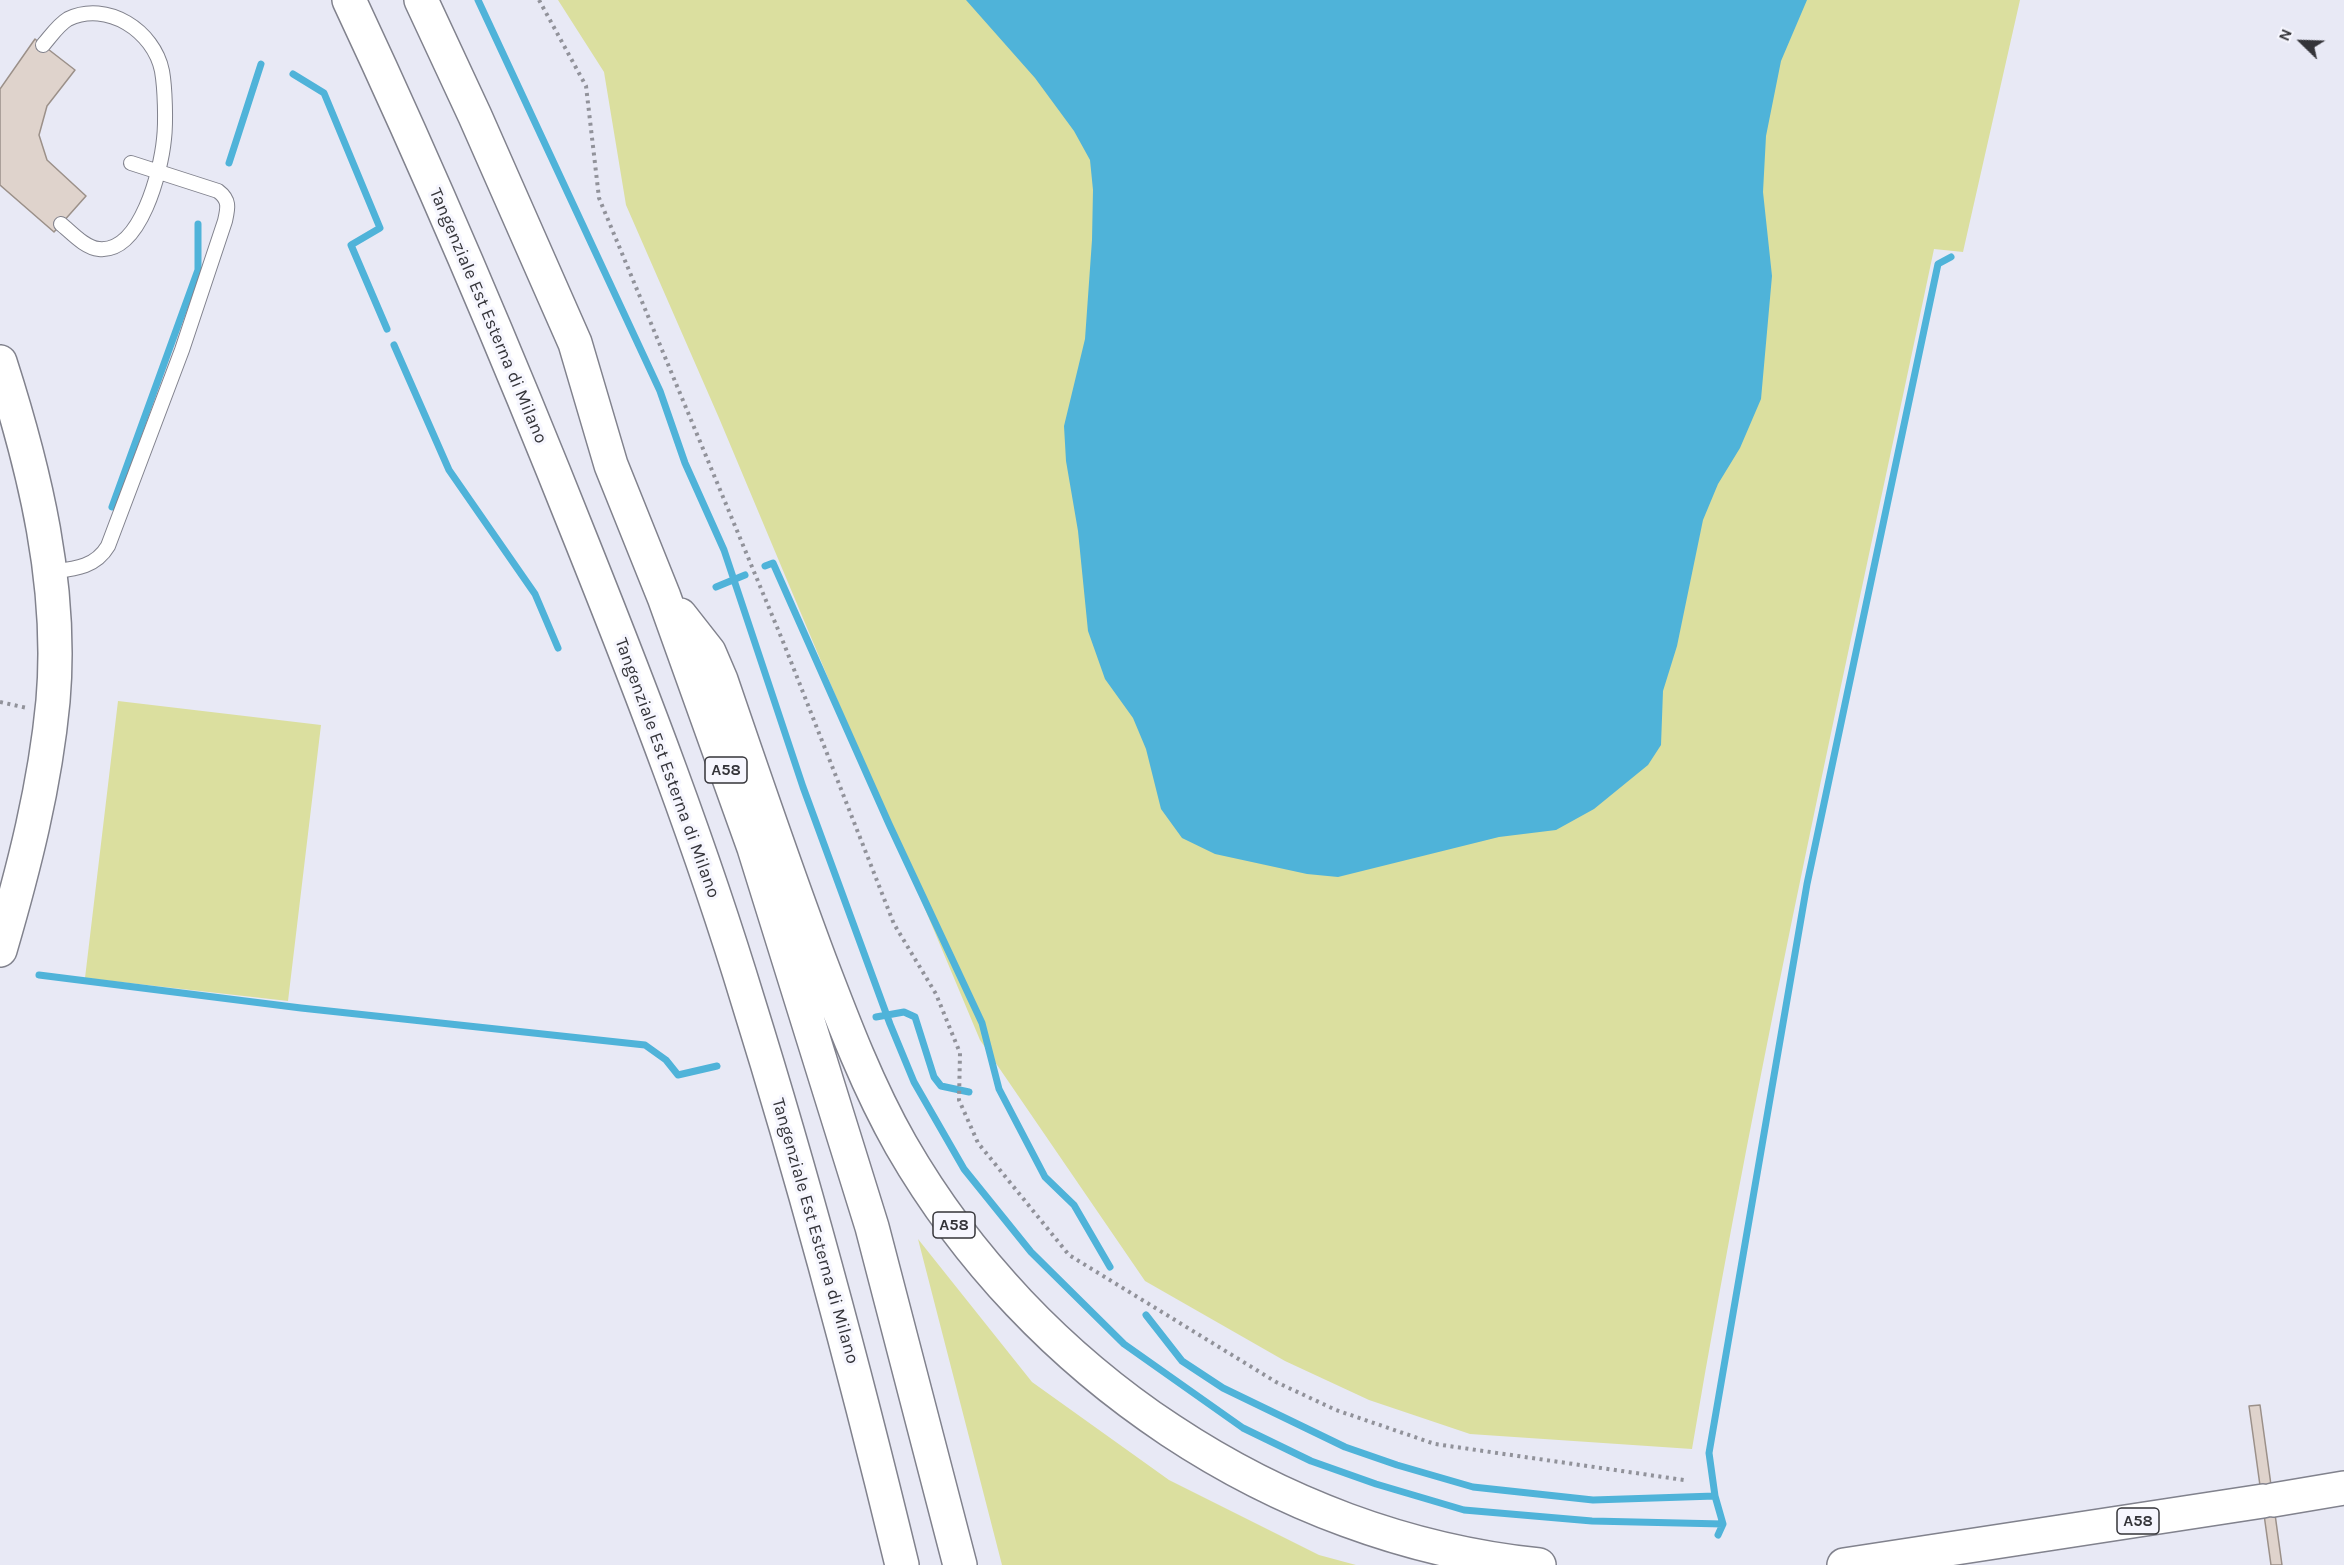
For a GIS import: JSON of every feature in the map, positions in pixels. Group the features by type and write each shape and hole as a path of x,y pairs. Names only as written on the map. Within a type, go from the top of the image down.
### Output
{"main road":[{"name":"Tangenziale Est Esterna di Milano","path":"349,0 436,193 518,386 627,656 676,788 754,1020 815,1222 867,1419 902,1565"},
{"name":"A58","path":"421,0 476,116 575,343 611,465 664,597 754,848 872,1227 960,1565"},
{"path":"0,362 31,466 50,572 54,635 53,699 38,802 26,861 0,950"},
{"name":"A58","path":"664,597 695,630 709,652 721,680 798,904 833,995 867,1077 900,1144 935,1200 983,1262 1032,1317 1083,1366 1141,1412 1261,1483 1336,1515 1406,1539 1476,1556 1539,1565"},
{"path":"867,1419 886,1565"},
{"name":"A58","path":"1844,1565 2344,1488"}],"lane":[{"path":"43,45 70,18 93,13 122,17 141,34 162,70 165,139 149,201 140,221 121,243 99,249 89,246 61,224"},
{"path":"50,572 92,563 102,556 108,546 178,361 228,206 225,196 207,187 131,164"}],"path":[{"path":"539,0 586,86 599,198 784,644 894,924 936,994 960,1053 959,1100 978,1143 1069,1255 1276,1382 1336,1410 1435,1444 1684,1480"},
{"path":"28,718 30,699"}],"green space":[{"path":"558,0 2020,0 1963,252 1934,249 1776,998 1718,1298 1692,1449 1470,1434 1369,1400 1285,1361 1145,1281 980,1040 719,418 626,205 604,72"},
{"path":"118,701 321,725 288,1001 85,978"},
{"path":"918,1239 1032,1382 1169,1480 1319,1555 1356,1565 1002,1565"}],"water":[{"path":"966,0 1807,0 1781,61 1766,136 1763,192 1772,276 1761,399 1740,448 1718,484 1703,520 1677,646 1663,691 1661,745 1648,765 1594,809 1556,830 1499,837 1338,877 1307,874 1215,854 1182,838 1161,809 1146,749 1133,718 1105,679 1088,631 1078,531 1066,461 1064,426 1085,339 1092,240 1093,190 1090,160 1074,131 1035,78"}],"building":[{"path":"35,39 75,70 47,106 39,135 47,160 86,196 54,232 0,185 0,89"},
{"path":"2260,1405 2282,1565 2271,1565 2249,1406"}],"waterway":[{"path":"478,0 660,391 685,463 724,550 803,787 890,1024 914,1082 964,1169 1031,1252 1124,1344 1243,1428 1311,1461 1376,1484 1464,1510 1592,1521 1723,1524"},
{"path":"229,163 261,64"},
{"path":"293,74 324,93 380,228 351,245 387,329"},
{"path":"112,507 198,270 198,224"},
{"path":"1718,1535 1723,1524 1715,1496 1709,1453 1807,884 1938,264 1951,257"},
{"path":"394,345 449,470 535,594 558,648"},
{"path":"765,566 773,563 889,824 982,1023 999,1089 1045,1177 1074,1205 1110,1267"},
{"path":"716,587 745,575"},
{"path":"39,975 301,1008 645,1045 666,1060 678,1075 717,1066"},
{"path":"876,1017 904,1012 915,1017 934,1077 941,1086 969,1092"},
{"path":"1146,1315 1182,1361 1223,1388 1345,1447 1397,1465 1473,1487 1593,1500 1715,1496"}]}
